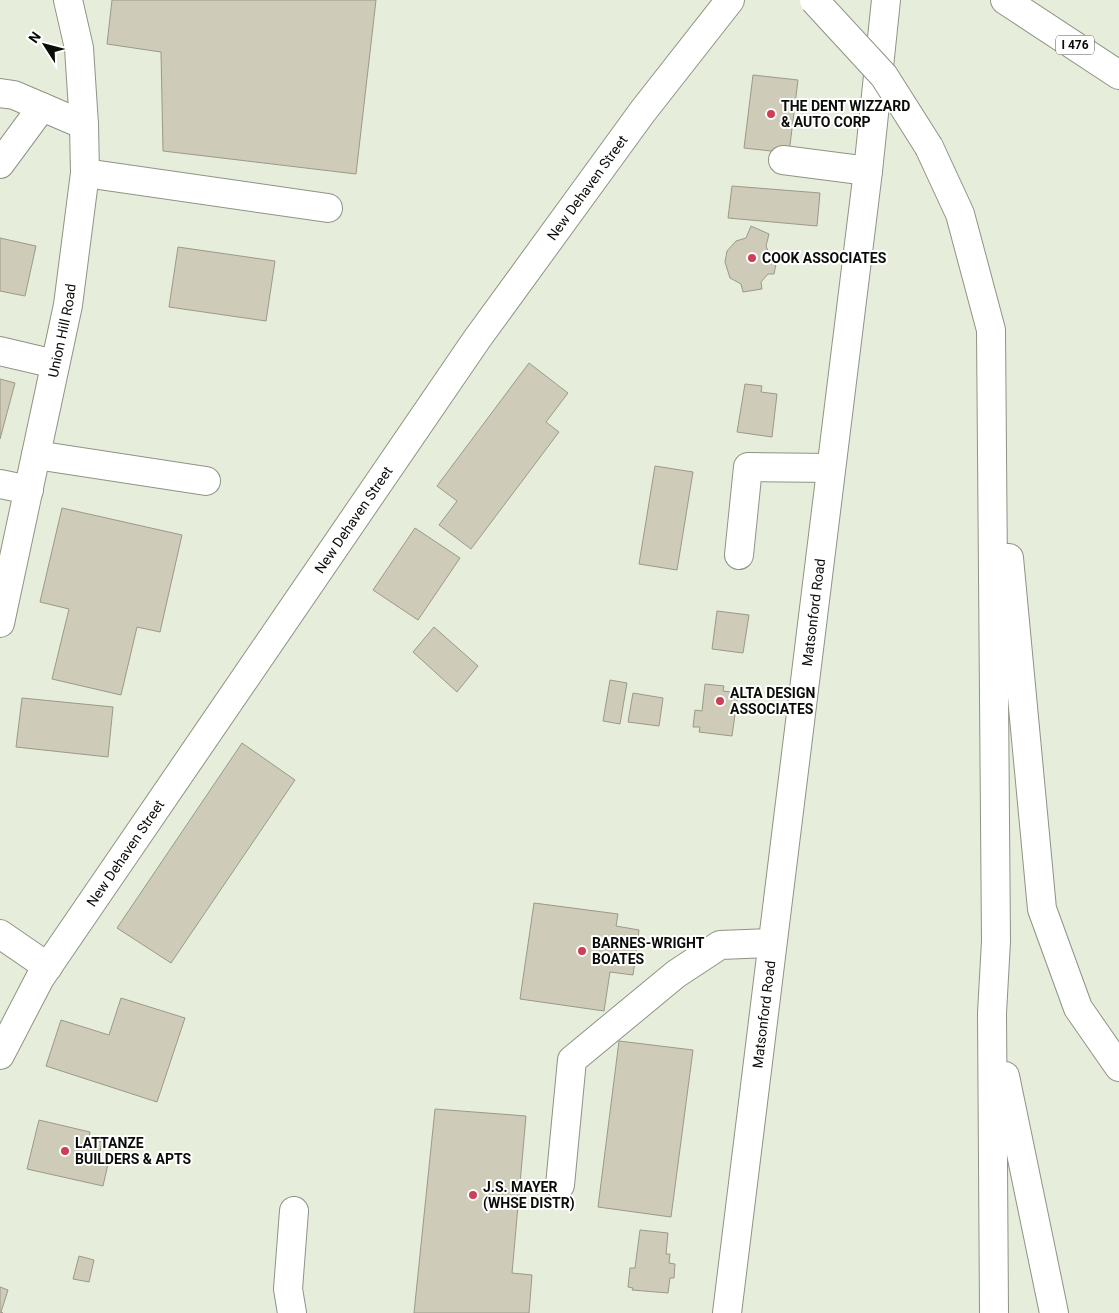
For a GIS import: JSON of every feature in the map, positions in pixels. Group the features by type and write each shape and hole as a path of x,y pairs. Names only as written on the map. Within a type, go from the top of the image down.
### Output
{"main road":[{"name":"Union Hill Road","path":"0,623 68,305 85,173 79,48 68,0"},
{"name":"New Dehaven Street","path":"0,1055 48,967 477,339 644,110 730,0"},
{"path":"814,0 884,76 929,147 962,223 991,330 996,941 992,1013 994,1313"},
{"name":"Matsonford Road","path":"727,1313 868,171 886,0"},
{"name":"I 476","path":"1004,0 1119,75"},
{"path":"0,93 14,95 84,125"},
{"path":"0,164 42,106"},
{"path":"783,160 868,171"},
{"path":"85,173 328,208"},
{"path":"0,351 55,364"},
{"path":"992,374 1042,909 1078,1008 1119,1067"},
{"path":"36,455 206,481"},
{"path":"739,555 748,467 830,468"},
{"path":"0,484 29,490"},
{"path":"0,934 48,967"},
{"path":"560,1185 572,1060 676,974 720,945 772,943"},
{"path":"992,1013 1054,1313"},
{"path":"292,1313 288,1289 294,1211"}],"building":[{"path":"112,0 376,0 356,174 163,151 161,52 107,44"},
{"name":"THE DENT WIZZARD & AUTO CORP","path":"753,75 798,80 789,153 744,148"},
{"path":"732,186 820,193 817,226 728,218"},
{"name":"COOK ASSOCIATES","path":"751,226 769,234 766,246 769,253 778,254 774,274 768,274 761,282 762,289 743,292 741,284 730,278 725,262 727,251 736,241 746,238"},
{"path":"0,238 36,246 25,296 0,291"},
{"path":"178,247 275,261 266,321 169,307"},
{"path":"529,363 568,393 546,422 559,432 471,549 439,525 457,501 437,486"},
{"path":"0,379 15,383 0,439"},
{"path":"745,384 762,386 761,392 777,394 772,437 737,432"},
{"path":"655,466 693,472 677,570 639,564"},
{"path":"62,508 182,535 160,632 137,627 121,695 52,679 69,609 40,602"},
{"path":"415,528 460,558 418,620 373,590"},
{"path":"717,611 749,615 743,653 712,649"},
{"path":"434,627 478,666 457,692 413,652"},
{"path":"610,680 627,683 620,724 603,721"},
{"name":"ALTA DESIGN ASSOCIATES","path":"705,684 724,686 723,691 738,693 732,736 699,732 700,727 693,727 695,710 702,711"},
{"path":"633,693 663,698 659,726 628,722"},
{"path":"22,698 113,707 108,757 16,747"},
{"path":"242,743 295,780 171,963 117,928"},
{"name":"BARNES-WRIGHT BOATES","path":"534,903 618,914 616,926 639,930 633,975 610,972 604,1011 520,999"},
{"path":"121,998 185,1018 157,1102 46,1066 61,1020 109,1035"},
{"path":"619,1041 693,1050 671,1217 598,1207"},
{"name":"J.S. MAYER (WHSE DISTR)","path":"435,1109 526,1116 512,1273 532,1275 529,1313 414,1313"},
{"name":"LATTANZE BUILDERS & APTS","path":"39,1120 90,1132 89,1139 102,1142 98,1161 108,1164 103,1186 27,1169"},
{"path":"640,1230 668,1233 666,1254 670,1254 669,1263 675,1264 674,1278 670,1278 668,1293 632,1290 633,1288 628,1287 630,1268 635,1268"},
{"path":"79,1256 94,1260 89,1282 73,1279"},
{"path":"0,1287 8,1290 1,1312 3,1313 0,1313"}],"place":[{"name":"THE DENT WIZZARD & AUTO CORP","path":"771,114"},
{"name":"COOK ASSOCIATES","path":"752,258"},
{"name":"ALTA DESIGN ASSOCIATES","path":"720,701"},
{"name":"BARNES-WRIGHT BOATES","path":"582,951"},
{"name":"LATTANZE BUILDERS & APTS","path":"65,1151"},
{"name":"J.S. MAYER (WHSE DISTR)","path":"473,1195"}]}
